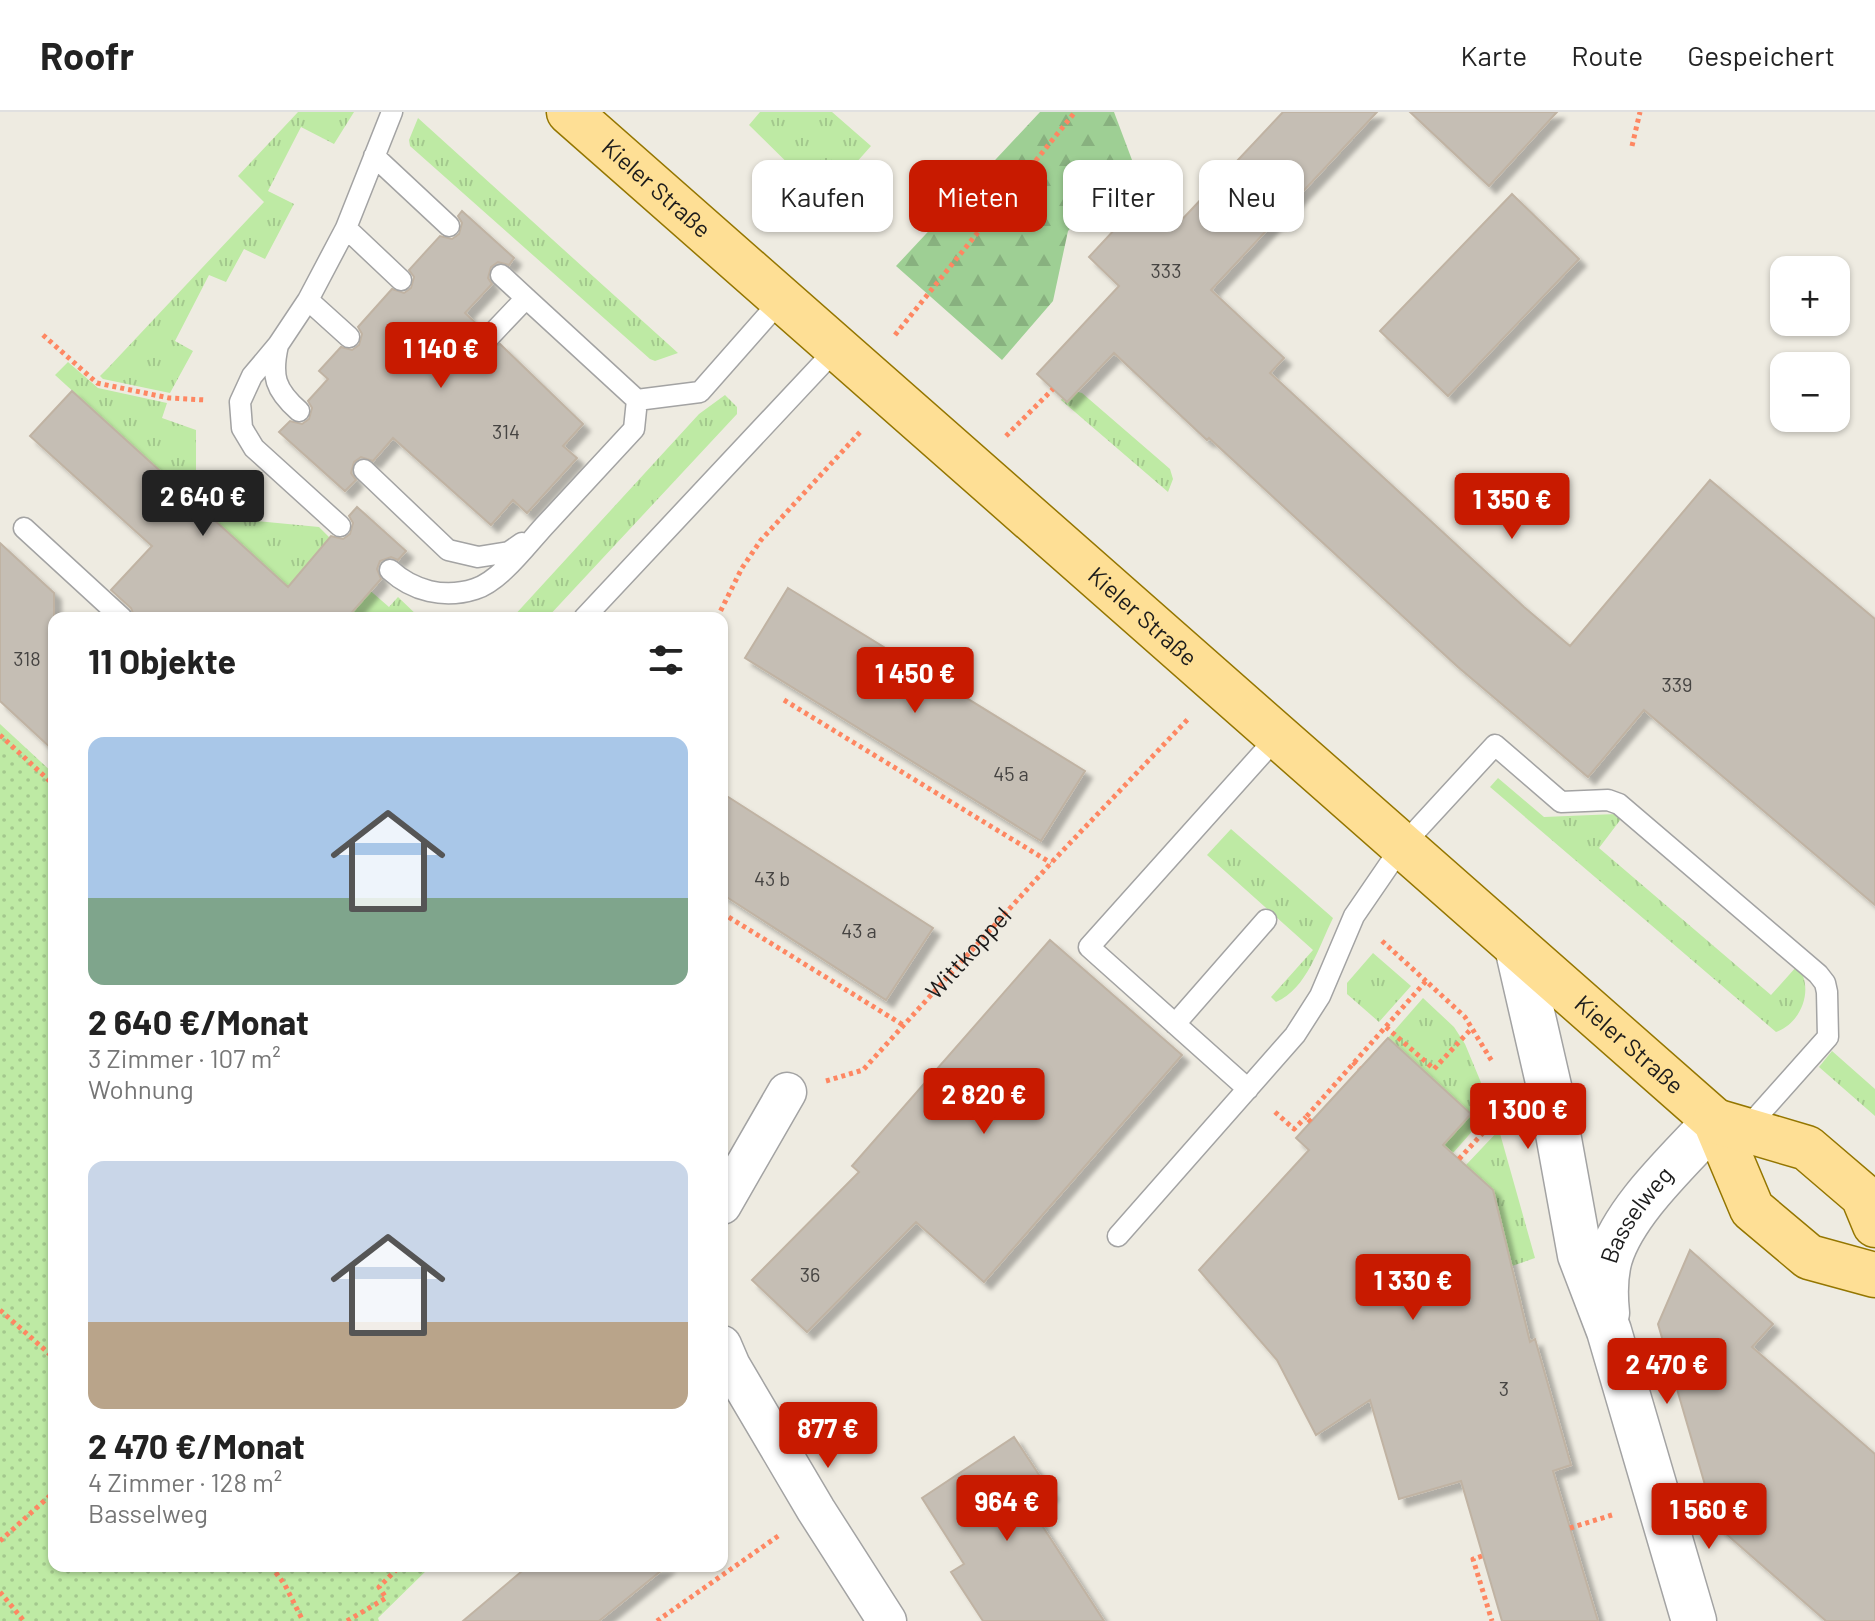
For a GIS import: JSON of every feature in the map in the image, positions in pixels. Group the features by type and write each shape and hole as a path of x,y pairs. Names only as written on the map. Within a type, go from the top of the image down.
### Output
{"main road":[{"name":"Kieler Straße","path":"569,112 1517,947 1731,1125 1807,1148 1863,1196 1875,1225"},
{"name":"Kieler Straße","path":"1731,1125 1752,1209 1809,1257 1875,1275"}],"street":[{"name":"Basselweg","path":"1517,947 1551,1095 1580,1255 1609,1331 1694,1621"},
{"path":"728,1195 787,1092"},
{"name":"Basselweg","path":"1609,1331 1606,1279 1618,1240 1647,1198 1731,1125"},
{"path":"728,1359 816,1510 887,1621"}],"lane":[{"path":"340,526 254,448 242,428 240,402 252,376 278,345 308,300 346,228 392,112"},
{"path":"374,156 449,226"},
{"path":"346,228 401,280"},
{"path":"501,275 637,400 700,392 782,299"},
{"path":"490,336 526,298"},
{"path":"308,300 349,337"},
{"path":"278,345 273,365 277,385 299,411"},
{"path":"591,612 865,372"},
{"path":"390,570 421,590 446,594 477,589 506,568 634,429 637,400"},
{"path":"364,470 448,550 478,557 509,552 539,532"},
{"path":"24,528 115,612"},
{"path":"1248,1089 1089,947 1278,736"},
{"path":"1118,1236 1308,1016 1320,996 1354,916 1402,846 1495,745 1561,802 1608,800 1619,804 1825,983 1828,1037 1731,1125"},
{"path":"1175,1024 1266,920"}],"path":[{"path":"720,612 742,568 865,372 1075,112"},
{"path":"1632,146 1640,112"},
{"path":"43,335 97,383 169,398"},
{"path":"974,468 1053,389"},
{"name":"Wittkoppel","path":"787,1092 863,1070 1051,863 1221,686"},
{"path":"784,700 1051,863"},
{"path":"0,735 48,779"},
{"path":"1354,916 1465,1017 1497,1072"},
{"path":"728,917 903,1025"},
{"path":"1311,1122 1306,1117 1426,981"},
{"path":"1386,1027 1434,1069 1472,1028"},
{"path":"1353,1062 1359,1068"},
{"path":"1459,1159 1513,1100"},
{"path":"0,1310 48,1352"},
{"path":"0,1541 48,1497"},
{"path":"728,1571 816,1510"},
{"path":"1482,1556 1473,1559 1492,1621"},
{"path":"275,1572 303,1621"},
{"path":"347,1621 386,1598 379,1587 394,1572"},
{"path":"657,1621 727,1572"},
{"path":"0,1592 24,1621"}],"green space":[{"path":"298,112 354,112 334,144 301,127 268,191 294,204 265,259 244,249 226,282 209,275 175,341 193,351 170,393 103,379 100,376 264,202 238,176"},
{"path":"760,112 832,112 871,146 859,160 784,160 749,125"},
{"path":"1040,112 1114,112 1132,160 1063,160 1063,232 1068,232 1053,301 1002,360 896,266 928,232 1047,232 1047,160 995,160"},
{"path":"418,118 678,353 655,361 650,359 410,146 409,140"},
{"path":"68,362 98,388 167,403 162,418 196,430 196,476 245,520 319,527 330,538 321,548 389,607 398,597 414,612 315,612 55,375"},
{"path":"1074,391 1082,393 1170,469 1173,479 1168,492 1061,400 1065,394"},
{"path":"725,395 737,407 737,414 553,612 518,612 699,414"},
{"path":"0,724 48,768 48,1572 425,1572 378,1618 379,1621 0,1621"},
{"path":"1498,778 1544,817 1616,814 1621,819 1599,848 1771,995 1797,966 1805,984 1805,994 1793,1021 1776,1032 1490,787"},
{"path":"1231,829 1333,918 1304,977 1287,996 1276,1002 1271,997 1313,950 1207,855"},
{"path":"1373,953 1411,986 1379,1022 1347,994 1347,983"},
{"path":"1423,998 1454,1027 1465,1044 1492,1109 1453,1153 1444,1145 1471,1114 1388,1038"},
{"path":"1832,1051 1875,1089 1875,1116 1819,1067"},
{"path":"1499,1130 1535,1258 1512,1266 1493,1190 1466,1165"}],"building":[{"path":"1283,112 1377,112 1304,190 1304,160 1238,160"},
{"path":"1410,112 1557,112 1489,186"},
{"path":"1512,194 1579,259 1448,396 1380,331"},
{"path":"1199,201 1199,232 1265,232 1211,290 1284,358 1270,373 1570,646 1710,480 1875,619 1875,905 1644,710 1588,777 1458,667 1114,353 1067,402 1037,374 1119,286 1089,257 1112,232 1183,232 1183,218"},
{"path":"462,211 514,258 509,265 498,262 491,267 488,278 492,284 465,313 480,327 478,340 488,349 500,344 583,424 563,446 577,458 527,513 513,500 491,525 393,438 373,461 361,457 354,462 351,473 356,480 345,491 279,432 290,421 302,424 309,419 312,408 308,401 328,379 319,371 341,347 352,350 359,345 362,334 358,327 392,289 404,293 411,288 414,277 409,270 440,236 452,239 459,234 462,223 458,216"},
{"path":"72,391 288,587 331,536 343,539 350,534 353,523 349,516 357,507 406,551 398,560 391,557 380,561 377,569 381,579 352,612 133,612 111,590 152,546 30,436"},
{"path":"0,543 54,593 54,612 48,612 48,745 0,701"},
{"path":"788,588 1085,771 1041,841 745,658"},
{"path":"728,797 933,928 886,1000 728,898"},
{"path":"1050,940 1182,1055 984,1282 916,1222 807,1332 752,1280 859,1172 852,1166"},
{"path":"1388,1038 1471,1114 1443,1145 1493,1190 1530,1342 1535,1339 1571,1465 1553,1471 1598,1621 1502,1621 1461,1481 1399,1499 1370,1400 1316,1435 1277,1360 1199,1270 1309,1150 1296,1138"},
{"path":"1690,1250 1773,1324 1752,1347 1875,1454 1875,1621 1826,1621 1717,1526 1658,1324"},
{"path":"1014,1437 1051,1493 1030,1507 1104,1621 983,1621 951,1572 964,1564 922,1498"},
{"path":"521,1572 660,1572 599,1621 463,1621"}]}
